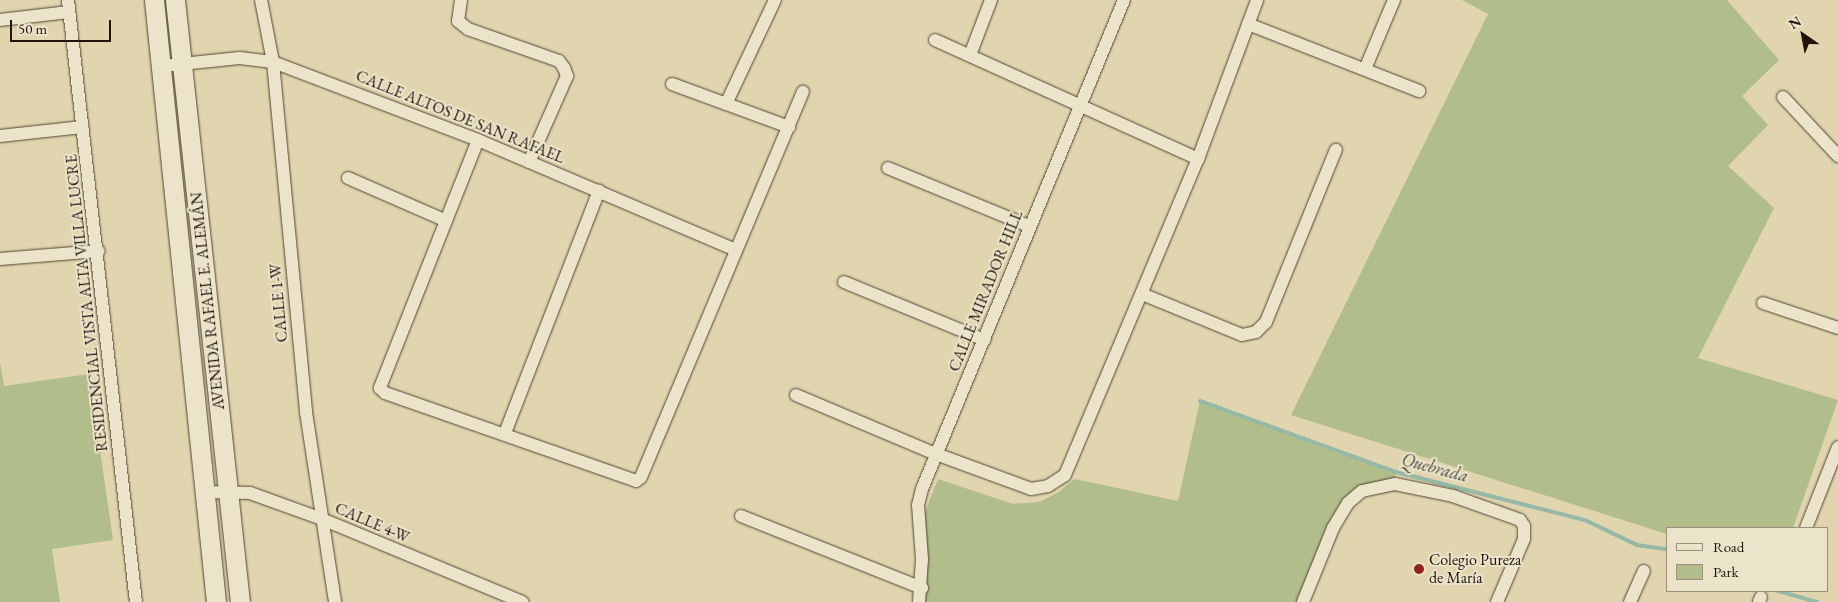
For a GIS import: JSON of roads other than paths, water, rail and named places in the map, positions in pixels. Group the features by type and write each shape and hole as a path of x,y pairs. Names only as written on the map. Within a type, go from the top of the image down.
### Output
{"main road":[{"name":"AVENIDA RAFAEL E. ALEMÁN","path":"154,0 216,602"},
{"name":"AVENIDA RAFAEL E. ALEMÁN","path":"175,0 240,602"}],"street":[{"name":"CALLE 1-W","path":"261,0 273,62 304,396 336,602"},
{"path":"461,0 458,21 468,28 559,61 564,68 567,76 529,162"},
{"path":"726,104 775,0"},
{"path":"970,55 991,0"},
{"name":"CALLE MIRADOR HILL","path":"919,602 922,588 918,505 936,454 985,340 1029,226 1081,109 1124,0"},
{"path":"796,395 936,454 1031,489 1048,486 1065,475 1198,159 1257,0"},
{"path":"1365,69 1394,0"},
{"path":"0,20 68,6"},
{"name":"RESIDENCIAL VISTA ALTA VILLA LUCRE","path":"68,6 99,251 136,602"},
{"path":"1248,24 1419,91"},
{"path":"934,40 1064,95 1081,109 1198,159"},
{"name":"CALLE ALTOS DE SAN RAFAEL","path":"162,66 240,58 273,62 478,140 736,250"},
{"path":"672,84 789,127"},
{"path":"478,140 444,220 380,388 386,392 505,433 631,481 641,477 803,92"},
{"path":"1783,97 1838,156"},
{"path":"0,136 83,127"},
{"path":"1142,294 1242,334 1256,332 1266,322 1336,150"},
{"path":"888,168 1029,226"},
{"path":"348,178 444,220"},
{"path":"505,433 598,191"},
{"path":"0,259 99,251"},
{"path":"844,282 985,340"},
{"path":"1763,303 1838,328"},
{"path":"1806,527 1838,447"},
{"path":"1303,602 1340,514 1348,502 1362,491 1395,484 1408,485 1514,516 1524,526 1524,538 1497,602"},
{"name":"CALLE 4-W","path":"206,492 229,491 250,494 322,519 522,602"},
{"path":"741,516 922,588"},
{"path":"1630,602 1644,572"}],"waterway":[{"name":"Quebrada","path":"1200,401 1396,472 1585,520 1637,545 1666,549"},
{"name":"Quebrada","path":"1782,592 1817,602"}],"place":[{"name":"Colegio Pureza de María","path":"1419,569"}]}
